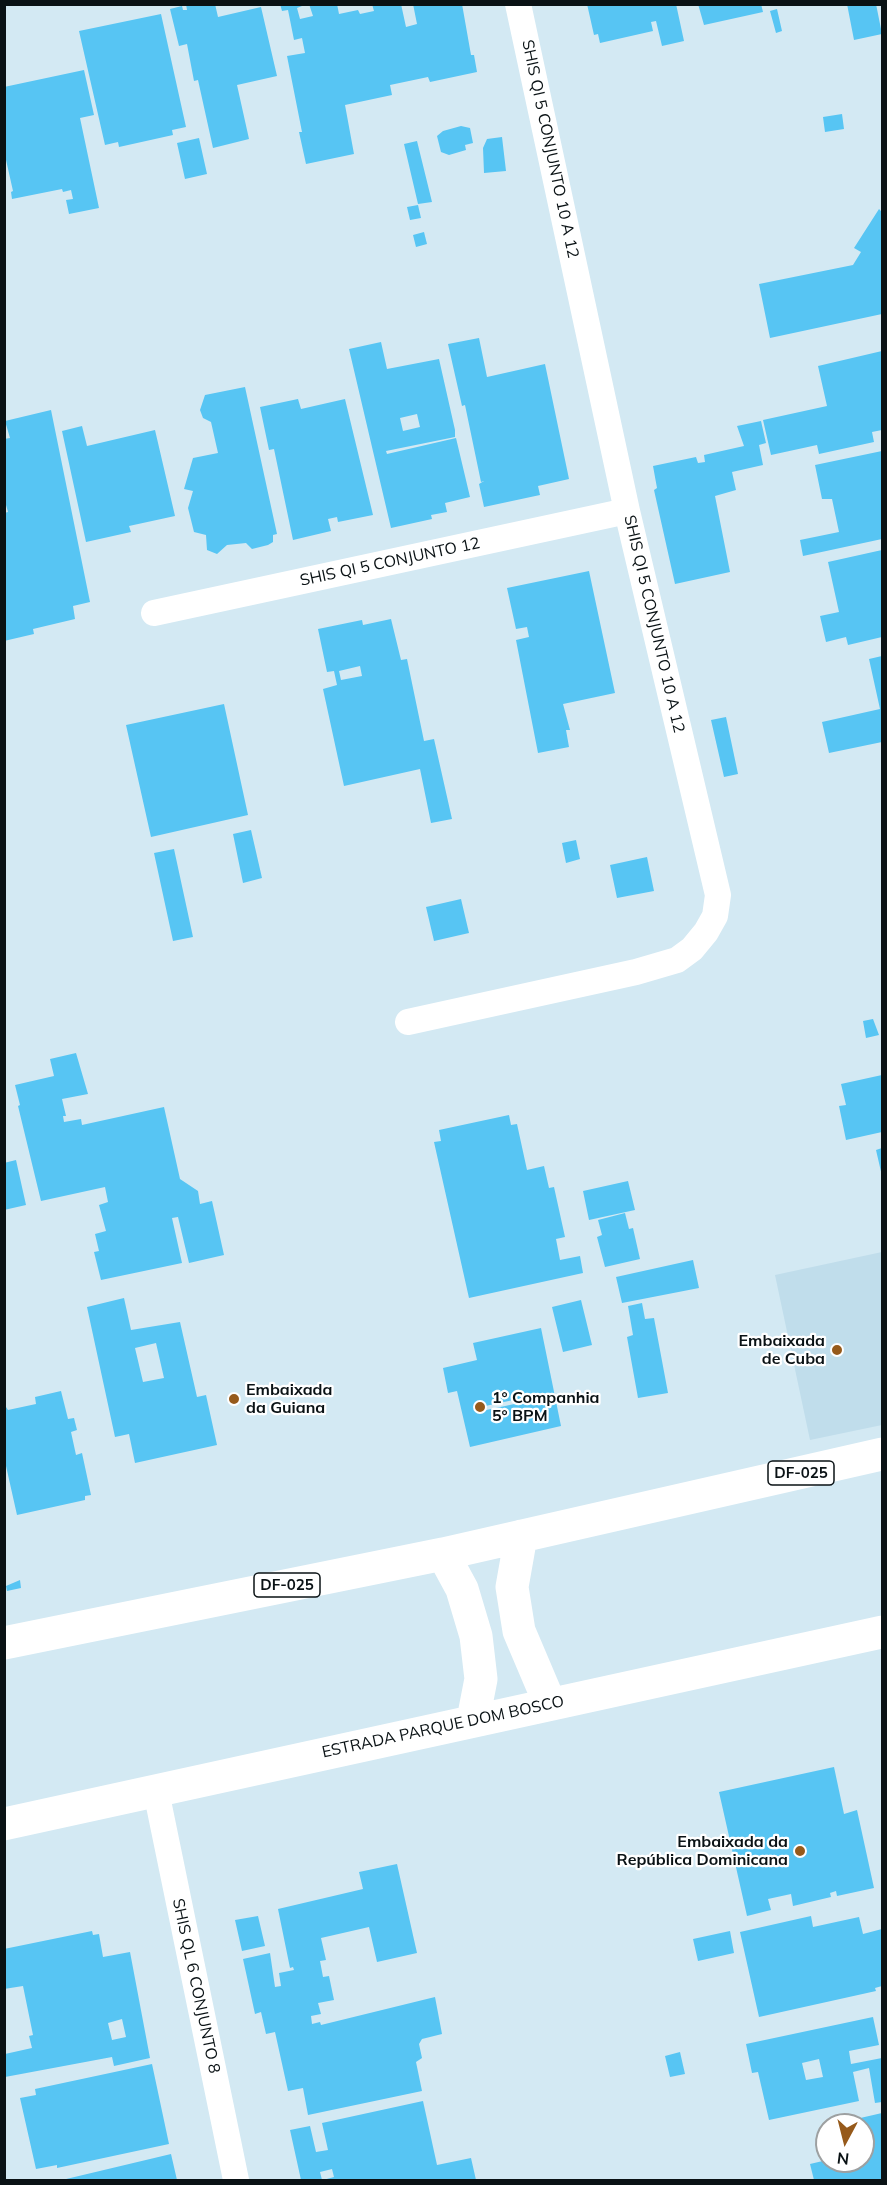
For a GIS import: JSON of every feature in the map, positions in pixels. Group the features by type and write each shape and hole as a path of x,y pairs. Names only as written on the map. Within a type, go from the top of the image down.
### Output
{"main road":[{"name":"DF-025","path":"4,1643 443,1554 882,1454"},
{"path":"521,1536 512,1587 519,1631 550,1704"},
{"path":"443,1554 462,1589 476,1636 481,1679 473,1720"},
{"name":"ESTRADA PARQUE DOM BOSCO","path":"4,1824 473,1720 882,1634"}],"street":[{"name":"SHIS QI 5 CONJUNTO 10 A 12","path":"408,1022 636,972 677,960 692,949 706,932 715,916 718,895 627,511 518,4"},
{"name":"SHIS QI 5 CONJUNTO 12","path":"154,613 627,511"},
{"name":"SHIS QL 6 CONJUNTO 8","path":"156,1791 236,2181"}],"shaded area":[{"name":"Embaixada de Cuba","path":"882,1252 882,1425 810,1440 775,1275"}],"building":[{"path":"186,4 215,4 218,17 261,7 277,76 237,85 249,139 213,148 198,80 194,81 187,44 179,46 170,9 182,6 183,10 187,10"},
{"path":"280,4 307,4 297,8 300,19 313,16 309,4 337,4 339,14 358,10 360,14 374,11 372,4 401,4 406,27 417,24 413,4 462,4 471,55 474,55 477,72 430,82 428,77 390,85 392,95 345,105 354,154 306,164 287,56 305,53 302,38 294,40 288,10 282,11"},
{"path":"587,4 676,4 684,41 662,46 656,21 651,22 653,31 600,43 598,34 594,35"},
{"path":"698,4 761,4 763,12 704,25"},
{"path":"847,4 876,4 882,34 854,40"},
{"path":"777,9 782,31 776,33 770,11"},
{"path":"161,14 186,127 172,130 173,135 119,147 118,142 105,145 79,31"},
{"path":"84,70 94,115 80,118 99,208 69,214 66,200 73,199 71,190 63,192 62,189 12,199 11,192 13,191 4,151 4,87"},
{"path":"842,114 844,129 825,132 823,117"},
{"path":"461,126 470,128 473,143 465,145 466,150 449,155 441,152 437,136 443,131"},
{"path":"502,137 506,171 484,173 483,148 487,139"},
{"path":"199,138 207,174 185,179 177,143"},
{"path":"417,141 432,202 418,204 404,144"},
{"path":"418,205 421,218 410,220 407,207"},
{"path":"879,209 882,212 882,314 770,338 759,284 853,265 861,252 854,248"},
{"path":"424,232 427,244 416,247 413,235"},
{"path":"479,338 487,377 545,364 569,479 538,486 540,495 484,507 479,484 484,481 481,482 465,405 462,406 448,344"},
{"path":"381,342 387,369 439,359 455,437 386,451 387,454 456,438 470,497 445,503 447,512 431,515 432,519 391,528 349,349","holes":["417,414 420,427 403,431 400,418"]},
{"path":"882,351 882,430 872,432 874,442 819,454 817,445 771,455 763,420 827,406 818,366"},
{"path":"245,387 277,534 273,535 273,542 268,545 252,549 246,543 227,545 217,554 207,550 206,535 194,532 188,508 193,491 184,489 193,458 218,453 211,422 203,418 200,410 205,395"},
{"path":"298,399 301,409 345,399 373,515 338,522 337,517 328,519 331,531 293,540 274,449 269,450 260,407"},
{"path":"51,410 90,602 73,606 75,619 33,629 34,634 4,641 4,513 8,512 4,498 4,439 10,438 5,421"},
{"path":"761,421 766,443 759,445 763,465 732,472 736,490 715,496 730,572 675,584 654,490 657,488 653,466 696,457 698,463 705,462 704,455 744,446 737,426"},
{"path":"82,426 87,446 155,430 175,516 129,526 131,532 86,542 62,431"},
{"path":"882,451 882,539 803,556 800,540 839,532 832,499 822,499 815,465"},
{"path":"882,550 882,637 848,645 846,637 826,642 820,616 839,612 828,562"},
{"path":"589,571 615,693 563,704 570,730 566,730 569,747 538,753 516,640 529,637 527,627 516,629 507,588"},
{"path":"391,619 401,660 407,659 424,741 434,739 452,819 431,823 420,769 344,786 323,689 337,685 334,671 327,672 318,629 362,620 363,625","holes":["360,666 362,676 341,680 339,671"]},
{"path":"882,656 882,742 829,753 822,722 880,709 869,659"},
{"path":"224,704 248,815 151,837 126,725"},
{"path":"726,717 738,774 724,777 711,720"},
{"path":"251,830 262,878 243,883 233,834"},
{"path":"576,840 580,859 566,863 562,843"},
{"path":"174,849 193,937 173,941 154,853"},
{"path":"647,857 654,891 617,898 610,865"},
{"path":"461,899 469,933 434,941 426,907"},
{"path":"873,1019 879,1035 866,1038 863,1021"},
{"path":"76,1053 88,1094 62,1099 66,1116 63,1116 64,1122 81,1119 82,1125 164,1107 180,1179 198,1191 200,1204 212,1201 224,1255 189,1263 178,1217 172,1218 182,1263 101,1280 94,1252 99,1251 95,1234 106,1231 99,1205 108,1202 105,1187 41,1201 15,1085 54,1076 50,1059"},
{"path":"882,1075 882,1132 846,1140 839,1106 846,1105 841,1084"},
{"path":"509,1115 511,1125 517,1124 527,1170 544,1166 549,1188 554,1187 565,1237 556,1239 560,1260 580,1256 583,1273 469,1298 434,1142 441,1141 439,1130"},
{"path":"882,1148 882,1176 876,1150"},
{"path":"16,1160 26,1205 4,1210 4,1163"},
{"path":"628,1181 635,1210 589,1220 583,1191"},
{"path":"625,1213 629,1229 633,1228 640,1259 605,1267 597,1237 602,1235 598,1220"},
{"path":"693,1260 699,1288 622,1303 616,1277"},
{"path":"124,1298 131,1330 180,1322 197,1397 206,1395 217,1445 135,1463 129,1434 115,1437 87,1307","holes":["156,1343 164,1378 143,1382 135,1348"]},
{"path":"581,1300 592,1345 563,1352 552,1307"},
{"path":"642,1303 645,1319 654,1318 668,1393 638,1398 627,1337 633,1335 628,1306"},
{"path":"541,1328 561,1426 470,1447 457,1391 448,1393 443,1368 477,1360 473,1343","holes":["518,1399 519,1403 477,1412 476,1408"]},
{"path":"61,1391 68,1419 74,1418 77,1430 71,1432 76,1455 82,1453 91,1495 85,1496 85,1500 17,1515 4,1457 4,1404 8,1410 36,1404 35,1397"},
{"path":"20,1580 21,1588 7,1591 6,1586"},
{"path":"834,1767 844,1814 857,1810 874,1888 837,1896 836,1891 830,1893 831,1897 793,1906 791,1894 768,1899 771,1910 747,1916 719,1792"},
{"path":"397,1864 417,1953 377,1962 369,1927 321,1938 326,1960 320,1961 323,1977 329,1976 334,2000 318,2003 321,2014 311,2016 312,2024 320,2022 321,2025 435,1997 442,2034 422,2039 419,2044 422,2058 416,2062 422,2091 308,2115 303,2088 288,2091 275,2032 266,2034 261,2012 255,2014 243,1959 270,1953 275,1987 281,1986 279,1973 294,1970 293,1967 290,1968 278,1909 363,1889 359,1872"},
{"path":"258,1916 265,1946 242,1951 235,1920"},
{"path":"811,1916 813,1927 859,1917 863,1934 882,1929 882,1986 875,1988 876,1991 759,2017 740,1932"},
{"path":"92,1931 93,1935 99,1934 103,1957 130,1952 150,2058 114,2066 112,2057 5,2077 5,2054 32,2048 29,2036 33,2035 23,1986 4,1989 4,1949","holes":["122,2019 126,2037 112,2040 108,2023"]},
{"path":"730,1931 734,1953 698,1961 693,1939"},
{"path":"873,2017 879,2045 849,2051 851,2064 882,2058 882,2102 875,2103 869,2068 853,2072 859,2101 769,2120 758,2072 752,2073 746,2044","holes":["819,2059 823,2077 806,2080 802,2063"]},
{"path":"680,2052 685,2074 670,2077 665,2056"},
{"path":"152,2064 169,2144 57,2168 57,2165 36,2169 20,2098 36,2095 35,2089"},
{"path":"423,2101 437,2165 471,2158 476,2180 323,2180 334,2177 332,2169 320,2172 322,2180 301,2180 290,2130 310,2126 316,2152 328,2150 322,2123"},
{"path":"882,2113 882,2180 814,2180 810,2164 815,2163 815,2173 875,2173 875,2115"},
{"path":"171,2154 177,2180 62,2180"}],"place":[{"name":"Embaixada de Cuba","path":"837,1350"},
{"name":"Embaixada da Guiana","path":"234,1399"},
{"name":"1° Companhia 5° BPM","path":"480,1407"},
{"name":"Embaixada da República Dominicana","path":"800,1851"}]}
